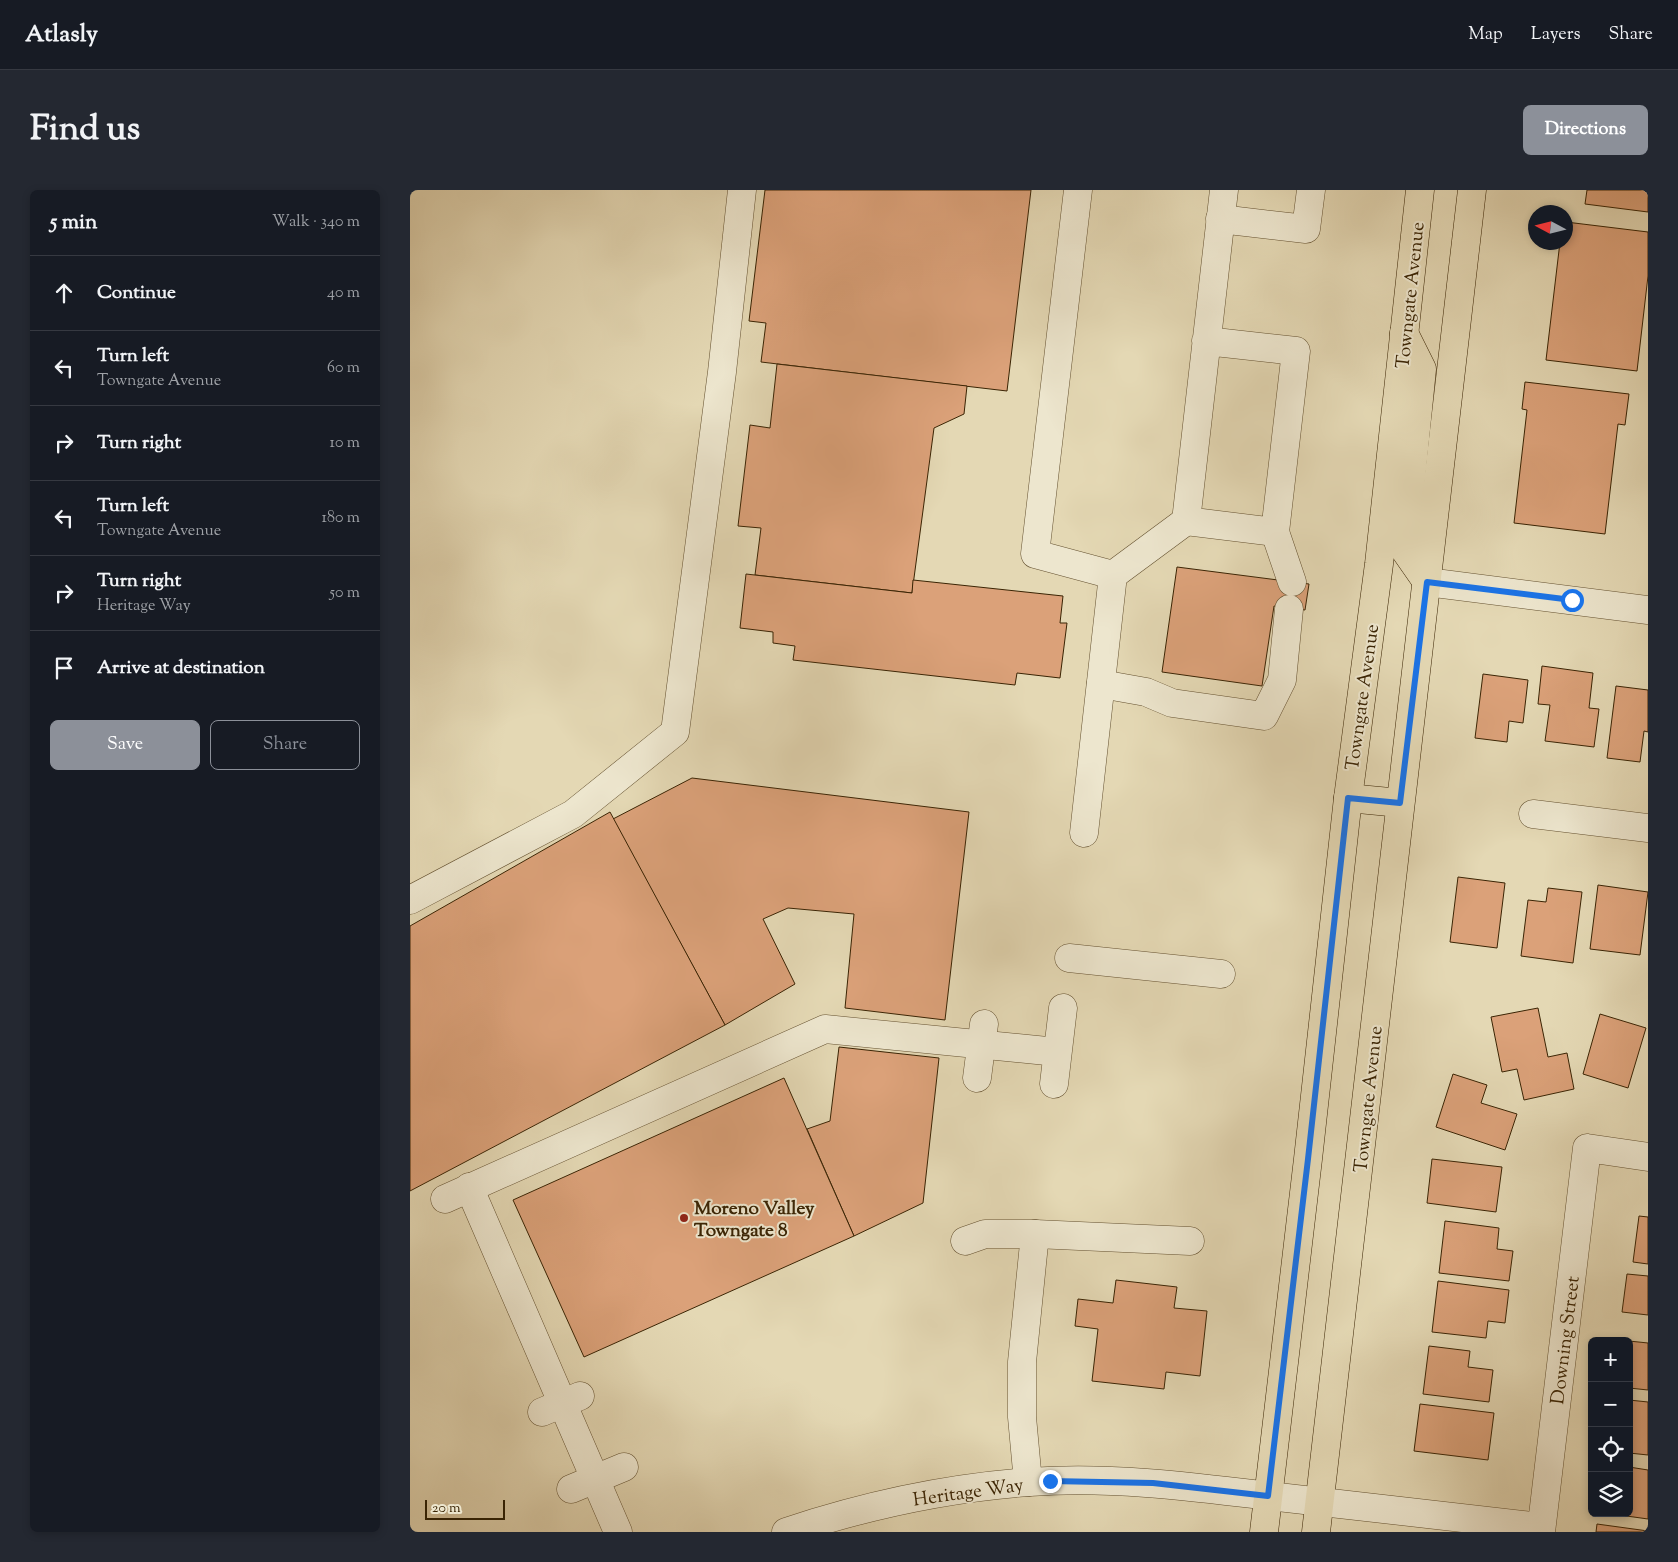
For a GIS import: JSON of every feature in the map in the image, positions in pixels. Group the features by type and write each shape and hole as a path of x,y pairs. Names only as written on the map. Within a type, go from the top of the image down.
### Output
{"main road":[{"name":"Towngate Avenue","path":"1264,1532 1348,798 1379,564 1420,190"},
{"name":"Towngate Avenue","path":"1316,1532 1472,190"},
{"path":"1404,333 1422,369 1404,549 1427,582"},
{"path":"1348,798 1400,803"}],"street":[{"path":"410,900 573,814 675,732 723,365 742,190"},
{"path":"1078,190 1035,554 1113,575"},
{"path":"1186,521 1224,190"},
{"path":"1220,219 1306,229 1311,190"},
{"path":"1101,684 1146,692 1172,703 1264,716 1282,680 1291,595 1275,532 1296,351 1206,341"},
{"path":"1084,833 1113,575 1186,521 1275,532"},
{"path":"1427,582 1648,610"},
{"path":"1533,814 1648,828"},
{"path":"1069,958 1221,974"},
{"path":"1054,1084 1063,1008"},
{"path":"445,1199 825,1029 983,1034 1058,1052"},
{"path":"977,1078 983,1034"},
{"name":"Downing Street","path":"1541,1529 1587,1148 1648,1157"},
{"path":"469,1187 561,1404 583,1484 618,1532"},
{"path":"965,1241 985,1234 1035,1234 1190,1241"},
{"path":"1028,1482 1022,1417 1022,1362 1035,1234"},
{"path":"583,1484 624,1467"},
{"name":"Heritage Way","path":"786,1532 901,1500 953,1491 1028,1482 1121,1481 1268,1496 1541,1529"}],"building":[{"path":"765,190 1031,190 1007,391 761,362 766,323 749,321"},
{"path":"1587,190 1648,190 1648,212 1585,204"},
{"path":"1573,223 1648,232 1648,276 1637,371 1546,360 1559,250 1573,250"},
{"path":"777,364 967,386 964,414 934,428 912,593 755,575 761,528 738,526 750,425 770,428"},
{"path":"1525,382 1629,394 1625,425 1618,424 1605,534 1514,523 1527,410 1522,409"},
{"path":"1177,567 1309,584 1305,610 1274,606 1262,686 1162,672"},
{"path":"746,574 912,593 913,580 1063,596 1060,623 1067,623 1060,678 1017,673 1015,685 793,660 795,646 773,643 773,632 740,628"},
{"path":"1542,666 1593,673 1589,708 1599,709 1594,747 1545,741 1550,705 1538,704"},
{"path":"1483,674 1528,680 1523,723 1509,721 1507,742 1475,738"},
{"path":"1616,686 1648,690 1648,732 1644,731 1640,762 1607,758"},
{"path":"692,778 969,812 945,1020 845,1008 854,914 788,908 763,919 795,984 725,1025 613,819"},
{"path":"610,812 725,1025 410,1191 410,926"},
{"path":"1458,877 1505,883 1497,948 1450,942"},
{"path":"1598,885 1648,892 1640,955 1590,949"},
{"path":"1548,888 1582,892 1573,963 1521,956 1528,900 1546,902"},
{"path":"1538,1008 1548,1057 1567,1053 1574,1089 1524,1100 1517,1069 1502,1072 1491,1017"},
{"path":"1600,1014 1646,1028 1628,1088 1583,1074"},
{"path":"839,1047 939,1058 923,1203 854,1236 807,1129 830,1121"},
{"path":"1453,1074 1487,1085 1481,1103 1517,1114 1505,1150 1436,1127"},
{"name":"Moreno Valley Towngate 8","path":"784,1078 854,1236 584,1357 513,1200"},
{"path":"1432,1159 1502,1167 1496,1212 1427,1203"},
{"path":"1639,1216 1648,1217 1648,1264 1633,1262"},
{"path":"1445,1221 1499,1228 1497,1249 1513,1251 1509,1281 1439,1273"},
{"path":"1627,1274 1648,1276 1648,1315 1622,1312"},
{"path":"1116,1280 1177,1287 1174,1308 1207,1311 1200,1376 1166,1372 1164,1389 1092,1381 1098,1329 1075,1326 1078,1299 1113,1303"},
{"path":"1438,1281 1509,1290 1505,1323 1488,1321 1486,1338 1432,1332"},
{"path":"1633,1341 1648,1343 1648,1390 1633,1388"},
{"path":"1429,1346 1470,1351 1468,1367 1493,1370 1489,1402 1423,1394"},
{"path":"1633,1400 1648,1402 1648,1455 1633,1453"},
{"path":"1420,1404 1494,1413 1488,1460 1414,1451"},
{"path":"1633,1468 1648,1470 1648,1519 1633,1517"},
{"path":"1597,1524 1648,1531 1648,1532 1596,1532"}],"place":[{"name":"Moreno Valley Towngate 8","path":"684,1218"}],"route":[{"path":"1050,1481 1153,1483 1268,1496 1348,798 1400,803 1427,582 1572,600"}]}
